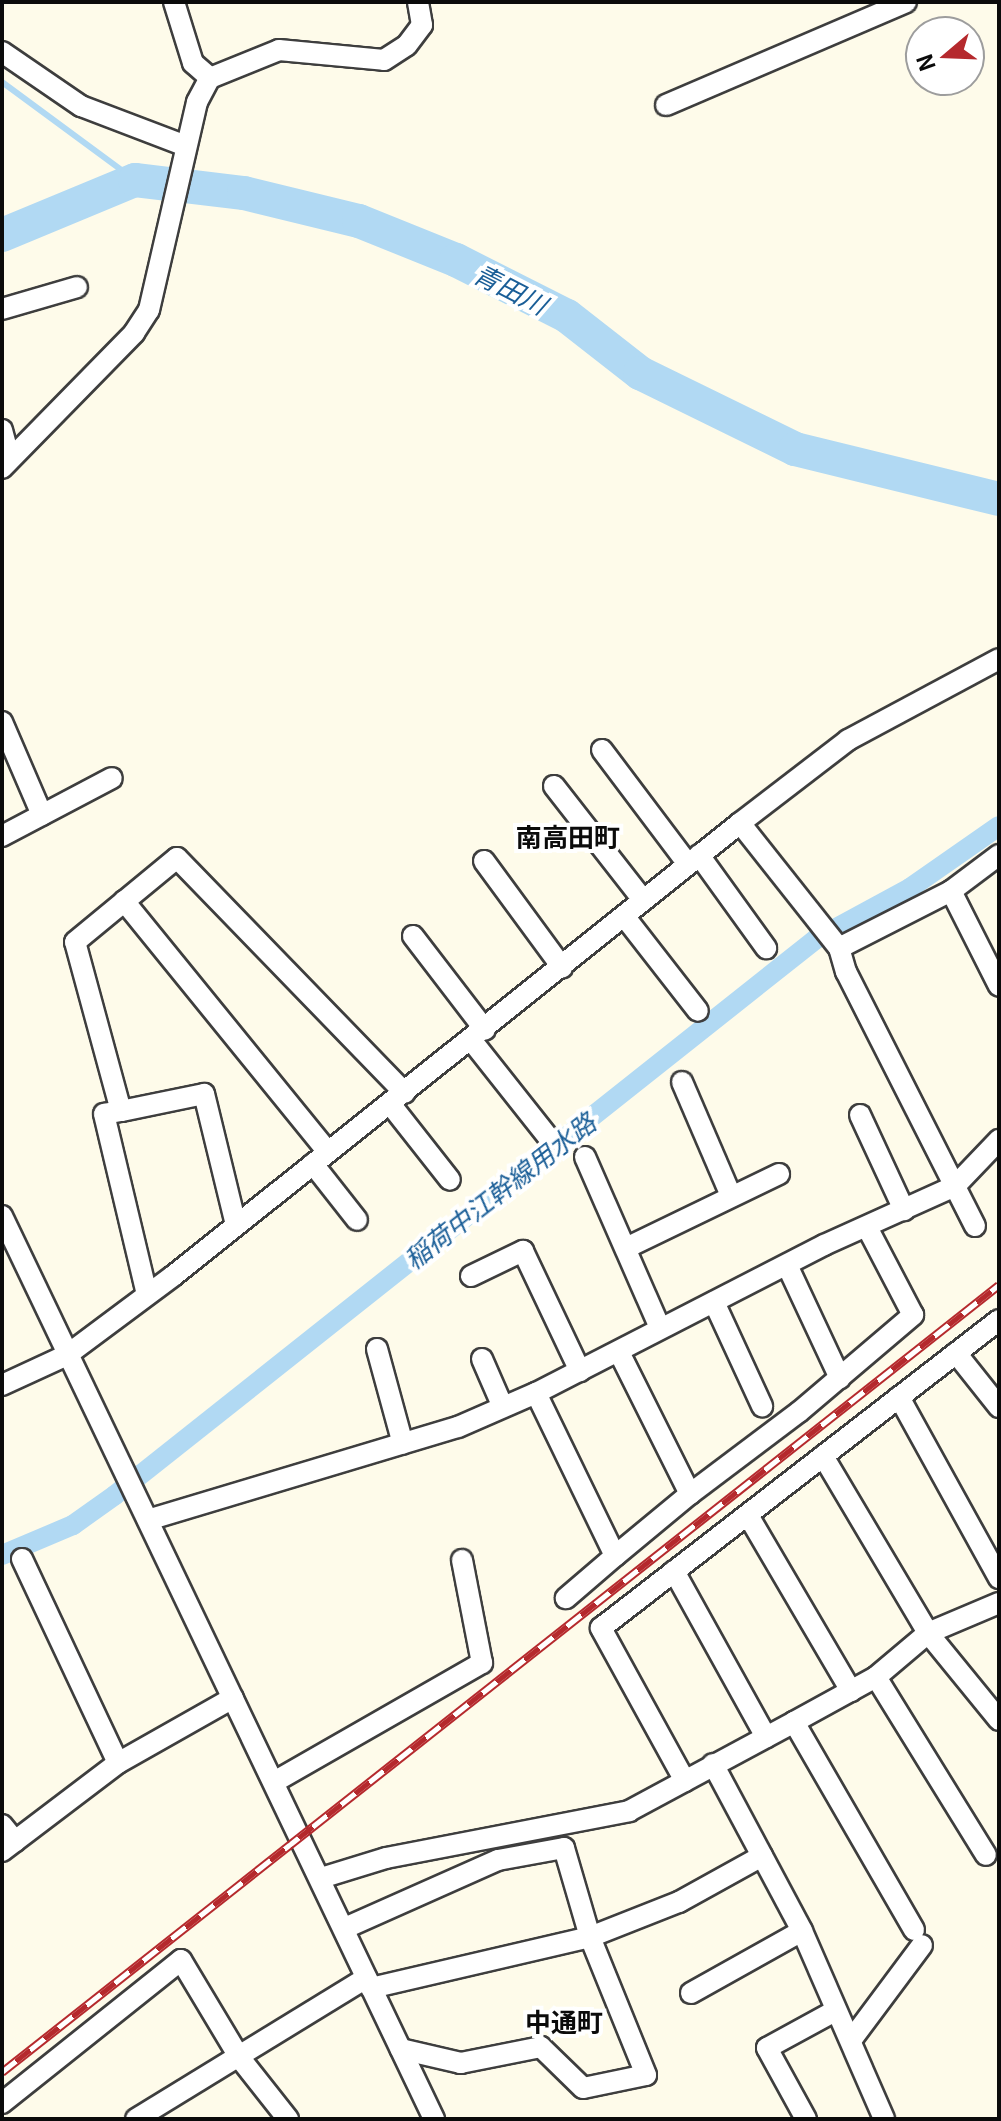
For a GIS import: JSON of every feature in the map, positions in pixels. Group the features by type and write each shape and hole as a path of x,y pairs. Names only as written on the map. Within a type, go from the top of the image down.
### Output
{"street":[{"path":"174,2 193,63 210,78"},
{"path":"6,464 134,333 149,310 197,102 210,78 279,50 384,60 407,45 422,25 418,2"},
{"path":"666,105 906,2"},
{"path":"2,52 81,106 185,150"},
{"path":"2,309 77,287"},
{"path":"2,430 6,464"},
{"path":"2,1385 67,1355 398,1099 693,860 848,740 999,659"},
{"path":"2,722 42,815"},
{"path":"602,750 766,948"},
{"path":"2,836 112,778"},
{"path":"554,786 643,900"},
{"path":"740,823 839,948 846,972 975,1226"},
{"path":"839,948 951,891 999,855"},
{"path":"121,1111 75,942 177,858 398,1099 450,1180"},
{"path":"484,861 562,967"},
{"path":"951,891 999,986"},
{"path":"124,901 320,1158 357,1220"},
{"path":"624,916 698,1011"},
{"path":"413,936 549,1138"},
{"path":"682,1082 731,1196"},
{"path":"147,1294 104,1114 204,1094 236,1225"},
{"path":"860,1115 904,1210"},
{"path":"151,1519 403,1444 536,1393 787,1265 955,1186 999,1140"},
{"path":"585,1157 660,1328"},
{"path":"626,1248 779,1174"},
{"path":"2,1216 67,1355 151,1519 434,2119"},
{"path":"566,1598 690,1494 840,1378 913,1315 867,1227"},
{"path":"471,1276 523,1251 580,1371"},
{"path":"787,1265 840,1378"},
{"path":"714,1302 762,1406"},
{"path":"685,1781 601,1628 749,1517 999,1320"},
{"path":"377,1349 403,1444"},
{"path":"619,1352 690,1494"},
{"path":"956,1353 999,1407"},
{"path":"482,1359 503,1407"},
{"path":"536,1393 615,1556"},
{"path":"899,1397 999,1578"},
{"path":"823,1456 928,1633 999,1720"},
{"path":"749,1517 851,1691"},
{"path":"22,1559 118,1763"},
{"path":"274,1782 482,1663 462,1560"},
{"path":"674,1571 766,1737"},
{"path":"321,1878 386,1858 629,1811 876,1677 928,1633 999,1603"},
{"path":"876,1677 986,1855"},
{"path":"6,1839 118,1763 233,1698"},
{"path":"794,1722 918,1938 852,2039"},
{"path":"713,1764 802,1931 835,2011 852,2039 884,2119"},
{"path":"345,1928 498,1860 564,1848 590,1937 646,2075 583,2088 541,2047 461,2063 401,2049"},
{"path":"136,2119 369,1983 590,1937 679,1902 762,1856"},
{"path":"691,1993 802,1931"},
{"path":"2,2103 181,1960 239,2057 288,2119"},
{"path":"806,2119 767,2048 835,2011"}],"waterway":[{"path":"2,82 135,180"},
{"name":"青田川","path":"2,235 135,180 244,193 359,221 456,260 567,316 640,373 795,449 999,499"},
{"name":"稲荷中江幹線用水路","path":"2,1555 73,1525 115,1495 816,939 910,888 999,826"}],"railway":[{"path":"2,2072 999,1285"}],"district":[{"name":"南高田町","path":"568,836"},
{"name":"中通町","path":"564,2021"}]}
